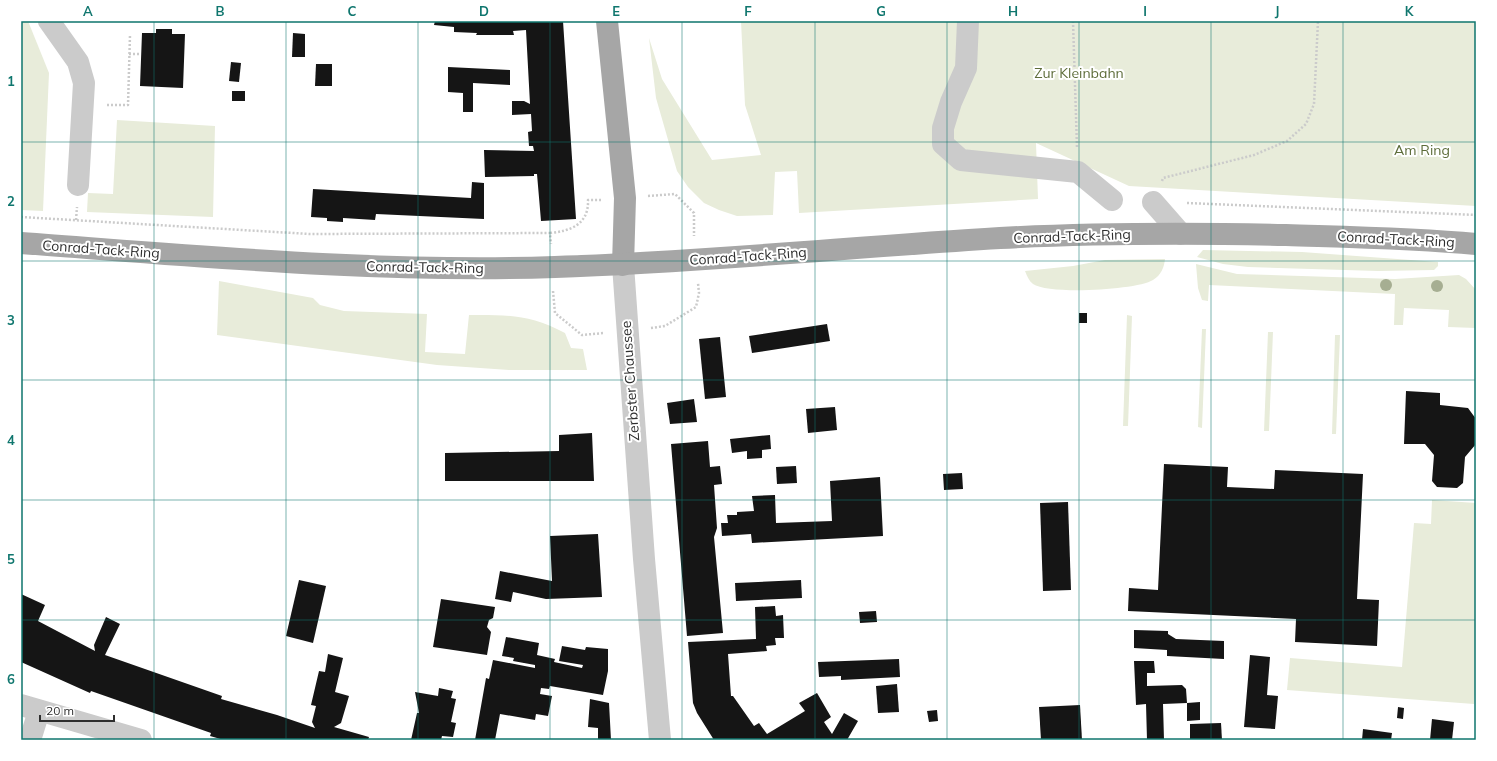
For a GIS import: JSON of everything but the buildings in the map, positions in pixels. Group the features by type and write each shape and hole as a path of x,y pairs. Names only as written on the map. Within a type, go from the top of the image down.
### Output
{"main road":[{"name":"Zerbster Chaussee","path":"607,21 625,198 623,264"},
{"name":"Conrad-Tack-Ring","path":"21,243 265,260 437,269 623,264 1001,238 1081,235 1181,234 1397,238 1476,244"}],"street":[{"path":"49,21 78,62 84,82 84,105 78,185"},
{"path":"968,21 966,68 951,102 943,128 943,144 961,160 1078,172 1112,200"},
{"path":"1153,202 1181,234"},
{"name":"Zerbster Chaussee","path":"623,264 642,536 660,740"},
{"path":"30,740 30,708 141,740"}],"path":[{"path":"1073,21 1078,172"},
{"path":"1318,21 1314,104 1306,124 1287,141 1254,155 1163,178 1153,202 1476,215"},
{"path":"84,105 128,105 130,35"},
{"path":"130,54 141,54"},
{"path":"75,247 78,185"},
{"path":"21,216 310,234 550,233 555,313"}],"green space":[{"path":"21,21 28,21 49,73 43,211 21,210"},
{"path":"741,21 1476,21 1476,206 1129,186 1036,143 1038,199 799,213 797,171 775,172 773,215 737,216 704,203 688,187 677,171 656,98 649,38 662,79 712,160 761,155 745,105"},
{"path":"117,120 215,126 213,217 87,212 88,193 113,194"},
{"path":"1203,250 1302,252 1438,262 1438,266 1434,270 1378,271 1248,267 1223,264 1197,257"},
{"path":"1165,259 1162,271 1153,280 1112,289 1074,290 1042,287 1033,284 1025,271 1073,266 1105,260"},
{"path":"1196,264 1237,274 1395,279 1459,275 1466,279 1476,290 1476,328 1448,327 1449,310 1404,308 1403,325 1394,325 1395,294 1209,285 1208,301 1202,300 1198,288"},
{"path":"219,281 313,298 320,305 344,311 427,314 425,352 465,354 469,315 495,315 529,319 565,333 571,348 583,349 587,370 509,370 437,365 217,335"},
{"path":"1127,315 1132,316 1128,426 1123,426"},
{"path":"1202,329 1206,329 1202,428 1198,427"},
{"path":"1268,332 1273,332 1269,431 1264,431"},
{"path":"1335,335 1340,335 1336,434 1332,434"},
{"path":"1432,500 1476,503 1476,684 1474,704 1287,690 1290,658 1402,667 1414,523 1431,524"}],"park label":[{"name":"Zur Kleinbahn","path":"1079,73"},
{"name":"Am Ring","path":"1422,150"}]}
